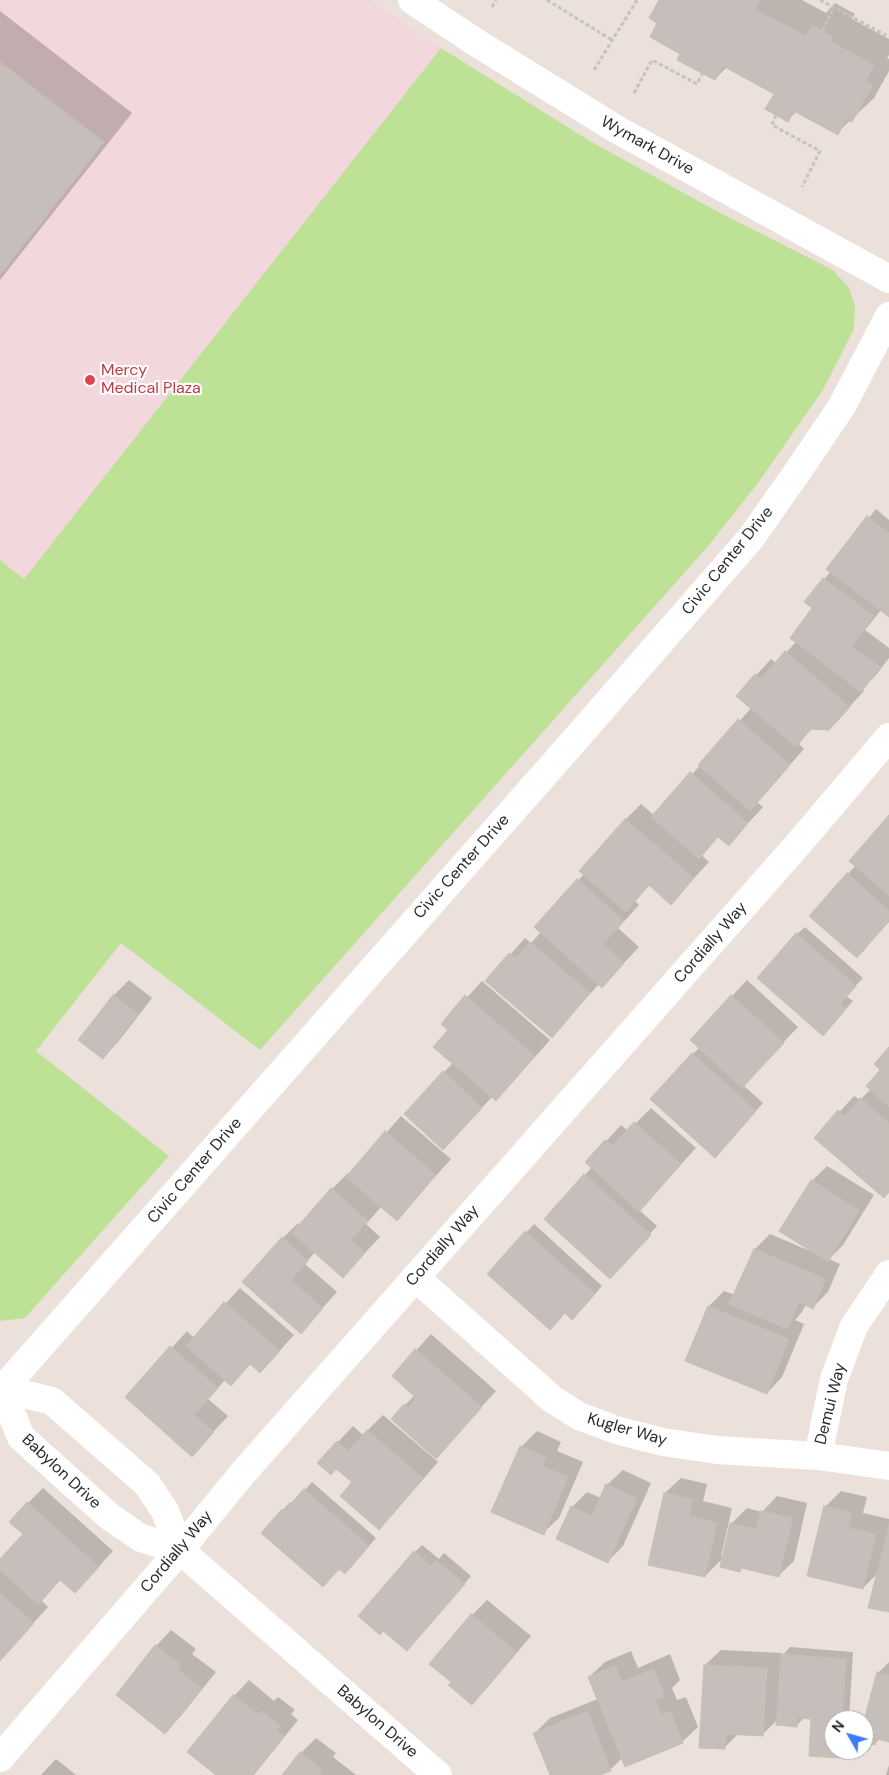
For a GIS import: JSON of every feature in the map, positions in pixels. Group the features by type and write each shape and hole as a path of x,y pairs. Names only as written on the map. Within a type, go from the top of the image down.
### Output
{"street":[{"name":"Wymark Drive","path":"412,0 477,43 616,129 889,279"},
{"name":"Civic Center Drive","path":"1,1390 751,538 842,406 889,316"},
{"name":"Cordially Way","path":"0,1758 180,1550 242,1474 800,842 889,738"},
{"name":"Demui Way","path":"818,1456 834,1379 854,1326 889,1274"},
{"name":"Kugler Way","path":"415,1277 552,1399 579,1416 616,1430 663,1442 717,1450 818,1456 889,1466"},
{"name":"Babylon Drive","path":"1,1390 52,1401 147,1484 165,1511 180,1550"},
{"name":"Babylon Drive","path":"1,1390 21,1437 110,1517 141,1538 180,1550 438,1775"}],"path":[{"path":"492,7 496,0"},
{"path":"547,0 612,40"},
{"path":"594,70 637,0"},
{"path":"820,0 889,37"},
{"path":"822,31 834,8"},
{"path":"634,93 652,60 697,84 702,74"},
{"path":"776,115 772,125 820,151 802,187"}],"shaded area":[{"name":"Mercy Medical Plaza","path":"0,0 370,0 441,48 24,579 0,560"}],"green space":[{"path":"441,48 590,141 722,214 833,270 849,288 855,306 854,329 823,390 758,483 709,545 260,1050 121,943 36,1051 169,1156 25,1318 0,1321 0,560 24,579"}],"building":[{"path":"659,0 760,0 755,9 806,36 812,25 833,37 830,41 874,65 866,81 873,85 852,122 846,119 838,135 794,111 788,122 765,109 774,94 723,66 715,80 677,60 680,54 650,37 657,23 649,18"},
{"path":"0,62 104,142 0,275"},
{"path":"867,516 889,533 889,617 826,569"},
{"path":"823,578 874,616 851,646 880,667 861,692 790,638 812,608 804,602"},
{"path":"785,651 850,707 829,730 811,729 796,747 736,696 755,674 761,679"},
{"path":"738,719 790,765 750,811 698,765"},
{"path":"690,772 748,823 729,846 718,837 699,859 651,817"},
{"path":"889,815 889,896 849,861"},
{"path":"625,819 694,878 671,905 649,885 626,912 579,871"},
{"path":"847,873 889,911 889,921 857,958 809,916"},
{"path":"577,879 624,921 603,944 624,963 602,988 534,927"},
{"path":"796,933 856,986 840,1004 846,1009 823,1036 757,978"},
{"path":"530,942 590,993 552,1038 485,981 509,953 516,958"},
{"path":"113,995 138,1014 103,1059 78,1040"},
{"path":"465,995 535,1056 496,1101 433,1047 448,1030 441,1024"},
{"path":"731,995 784,1043 742,1088 690,1040"},
{"path":"889,1047 889,1107 866,1086 880,1070 874,1064"},
{"path":"692,1053 756,1111 715,1158 650,1099"},
{"path":"443,1071 482,1108 443,1150 404,1114"},
{"path":"860,1098 889,1123 889,1192 884,1198 814,1138 838,1110 845,1116"},
{"path":"634,1122 681,1164 639,1212 585,1162 605,1140 612,1146"},
{"path":"385,1131 436,1175 397,1221 346,1177"},
{"path":"584,1174 651,1235 610,1279 544,1219"},
{"path":"811,1180 859,1210 828,1262 779,1231"},
{"path":"331,1188 368,1221 351,1240 365,1253 343,1278 292,1233"},
{"path":"525,1231 595,1294 572,1320 565,1313 550,1330 487,1274"},
{"path":"282,1237 308,1261 291,1280 323,1308 301,1334 242,1282"},
{"path":"754,1249 826,1279 813,1309 799,1302 787,1329 729,1304"},
{"path":"224,1302 280,1351 260,1373 250,1364 231,1386 186,1346"},
{"path":"708,1306 789,1339 767,1394 685,1361"},
{"path":"170,1346 218,1388 194,1415 214,1432 192,1457 125,1397"},
{"path":"415,1349 482,1407 436,1459 391,1419 404,1404 408,1408 416,1398 392,1376"},
{"path":"367,1430 423,1478 379,1530 340,1496 352,1482 336,1469 331,1475 317,1463 337,1441 348,1451"},
{"path":"520,1446 546,1457 542,1466 568,1477 544,1535 491,1512"},
{"path":"606,1484 637,1498 608,1563 556,1539 571,1506 592,1516"},
{"path":"304,1489 369,1546 345,1574 339,1569 323,1587 261,1533 282,1509 284,1511"},
{"path":"664,1493 692,1499 689,1516 717,1523 705,1577 648,1565"},
{"path":"27,1502 99,1567 75,1593 60,1580 38,1605 0,1570 0,1559 23,1534 9,1522"},
{"path":"824,1506 852,1512 848,1528 876,1534 863,1589 807,1576"},
{"path":"761,1511 793,1518 779,1577 741,1568 740,1572 720,1567 730,1523 756,1529"},
{"path":"889,1525 889,1612 868,1608"},
{"path":"414,1551 431,1566 436,1560 465,1584 407,1651 383,1631 380,1635 358,1616"},
{"path":"0,1593 34,1623 0,1661"},
{"path":"471,1614 516,1652 472,1705 448,1685 451,1682 429,1664"},
{"path":"155,1645 181,1665 178,1670 202,1688 165,1734 116,1695"},
{"path":"781,1654 846,1659 843,1710 824,1710 824,1757 809,1756 811,1719 797,1718 797,1727 776,1725"},
{"path":"704,1665 767,1668 763,1736 726,1734 725,1749 699,1748"},
{"path":"615,1666 622,1682 654,1669 665,1696 656,1700 661,1715 670,1711 683,1743 625,1767 588,1677"},
{"path":"877,1672 889,1675 889,1742 877,1739 874,1745 874,1710 867,1710"},
{"path":"233,1695 259,1715 262,1711 280,1726 277,1730 284,1736 253,1775 216,1775 187,1752"},
{"path":"588,1711 611,1771 600,1775 550,1775 533,1733"},
{"path":"300,1752 322,1769 318,1773 321,1775 282,1775"}],"place":[{"name":"Mercy Medical Plaza","path":"90,380"}]}
